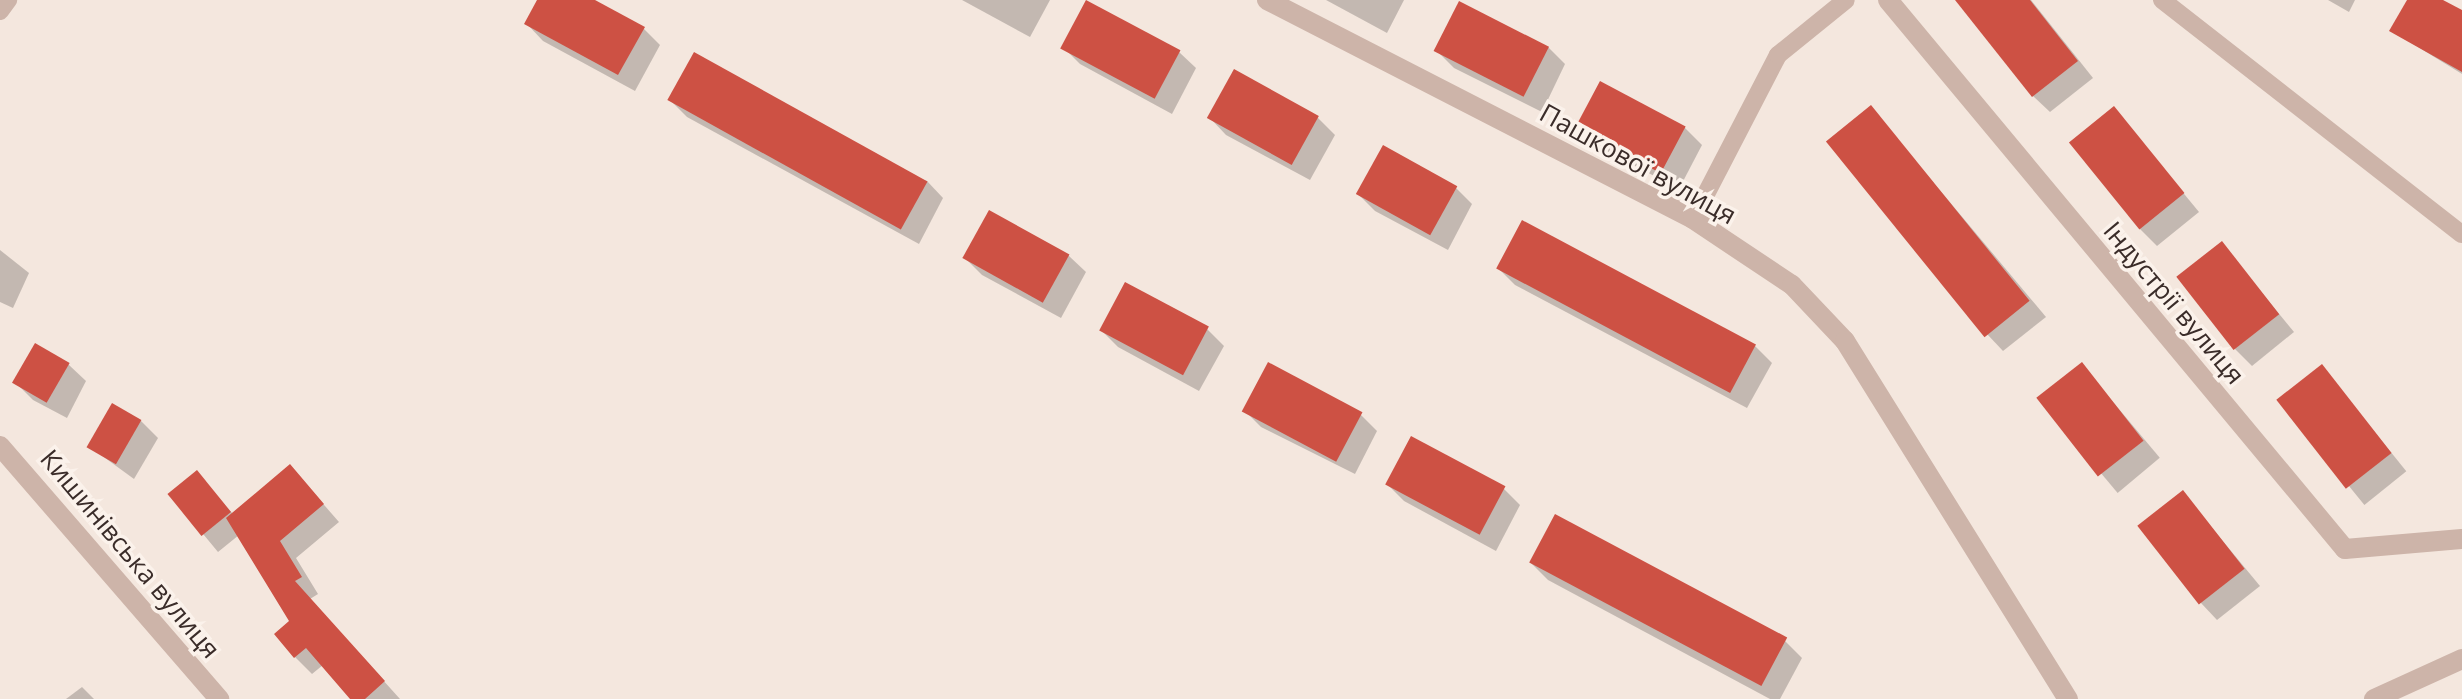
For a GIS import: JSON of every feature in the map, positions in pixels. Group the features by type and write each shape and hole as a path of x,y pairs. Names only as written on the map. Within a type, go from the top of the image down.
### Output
{"street":[{"name":"Пашкової вулиця","path":"1267,0 1693,219 1792,285 1845,341 2064,698"},
{"name":"Індустрії вулиця","path":"1888,0 2345,549 2462,539"},
{"name":"Кишинівська вулиця","path":"0,446 219,699"},
{"path":"2374,699 2462,659"}],"lane":[{"path":"0,11 8,0"},
{"path":"1693,219 1778,55 1846,0"},
{"path":"2162,0 2462,234"}],"building":[{"path":"537,0 595,0 645,27 618,75 524,24"},
{"path":"1086,0 1180,50 1155,99 1060,49"},
{"path":"1955,0 2030,0 2078,61 2032,97"},
{"path":"2407,0 2443,0 2462,10 2462,72 2389,31"},
{"path":"1459,1 1549,47 1524,97 1434,51"},
{"path":"694,52 928,181 901,230 667,100"},
{"path":"1234,69 1319,116 1292,165 1207,118"},
{"path":"1600,81 1686,127 1661,173 1575,128"},
{"path":"1871,105 2030,301 1985,337 1826,142"},
{"path":"2114,106 2184,193 2139,230 2069,143"},
{"path":"1383,145 1457,186 1430,235 1356,194"},
{"path":"989,210 1069,255 1043,303 962,258"},
{"path":"1522,220 1756,344 1730,393 1496,269"},
{"path":"2222,241 2279,314 2234,350 2176,277"},
{"path":"1125,282 1209,327 1183,375 1099,331"},
{"path":"35,343 70,363 47,403 12,383"},
{"path":"1268,362 1362,412 1336,462 1242,411"},
{"path":"2082,362 2144,441 2098,477 2036,398"},
{"path":"2322,364 2392,453 2346,489 2276,400"},
{"path":"112,403 141,420 116,464 86,447"},
{"path":"1411,436 1505,486 1480,535 1385,485"},
{"path":"290,464 324,504 280,541 302,577 295,581 385,681 365,699 350,699 306,648 294,658 274,634 289,621 226,518"},
{"path":"197,470 231,512 201,536 167,494"},
{"path":"2183,490 2245,569 2199,605 2137,526"},
{"path":"1555,514 1787,637 1761,686 1529,563"}]}
